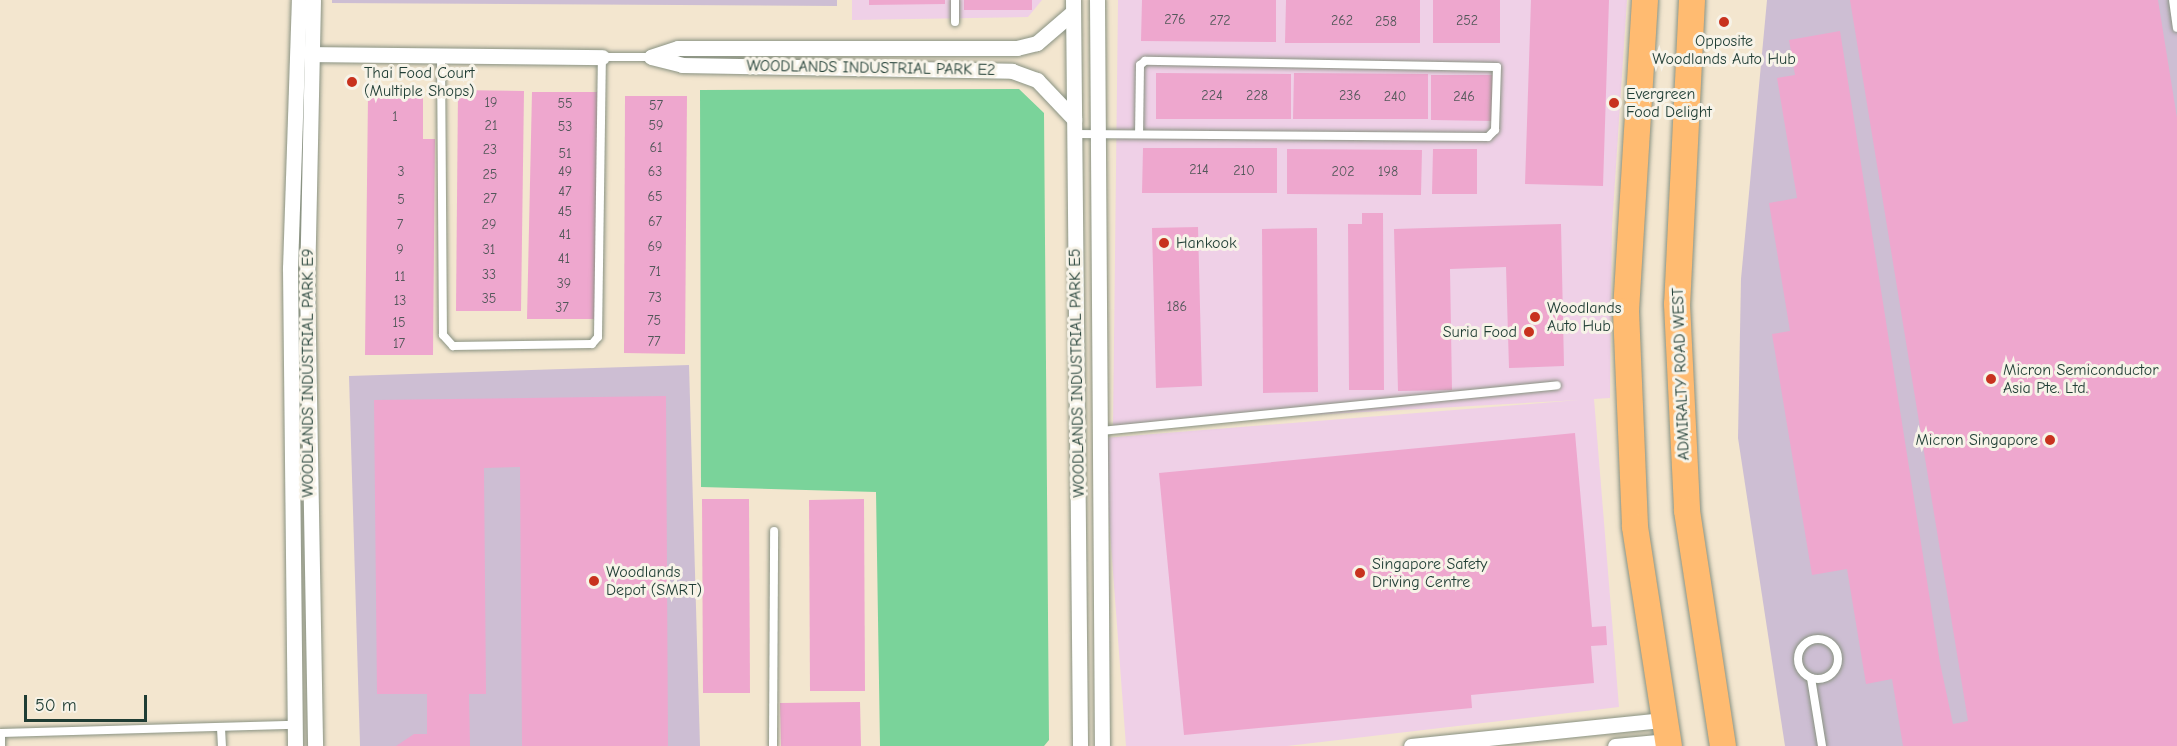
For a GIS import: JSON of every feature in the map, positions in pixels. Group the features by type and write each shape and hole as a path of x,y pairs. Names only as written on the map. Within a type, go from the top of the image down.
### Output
{"main road":[{"path":"1645,0 1626,311 1635,527 1667,736"},
{"name":"ADMIRALTY ROAD WEST","path":"1692,0 1677,304 1687,511 1724,746"}],"street":[{"name":"WOODLANDS INDUSTRIAL PARK E9","path":"299,0 304,54 315,746"},
{"name":"WOODLANDS INDUSTRIAL PARK E9","path":"295,746 290,268 304,54 314,0"},
{"name":"WOODLANDS INDUSTRIAL PARK E5","path":"1097,0 1102,746"},
{"name":"WOODLANDS INDUSTRIAL PARK E2","path":"651,57 678,48 1017,48 1037,43 1073,6"},
{"name":"WOODLANDS INDUSTRIAL PARK E5","path":"1073,6 1080,746"},
{"name":"WOODLANDS INDUSTRIAL PARK E2","path":"304,54 602,57"},
{"name":"WOODLANDS INDUSTRIAL PARK E2","path":"651,57 682,65 1012,71 1037,80 1074,127"},
{"path":"293,638 312,638"},
{"path":"1411,746 1667,736"},
{"path":"1615,746 1667,736"}],"lane":[{"path":"955,0 955,22"},
{"path":"2173,0 2177,28"},
{"path":"441,54 443,335 453,346 592,344 598,336 602,57"},
{"name":"WOODLANDS INDUSTRIAL PARK E2","path":"602,57 651,57"},
{"path":"1074,127 1098,134 1488,137 1496,130 1497,67 1145,61 1140,65 1139,134"},
{"path":"1100,430 1557,386"},
{"path":"773,746 774,531"},
{"path":"1811,678 1824,678 1835,670 1839,657 1828,641 1814,639 1800,651 1798,664 1811,678 1821,746"},
{"path":"1,746 1,733 295,725"},
{"path":"221,728 222,746"}],"shaded area":[{"path":"332,0 837,0 837,6 332,3"},
{"path":"852,0 1042,0 1028,17 852,20"},
{"path":"1118,0 1627,0 1612,226 1610,398 1594,399 1619,707 1287,746 1126,746 1103,438 1579,400 1113,426"},
{"name":"Micron Singapore","path":"1767,0 2177,0 2177,746 1785,746 1738,438 1741,279"},
{"name":"Woodlands Depot (SMRT)","path":"689,365 700,746 360,746 349,376"}],"green space":[{"path":"1019,89 1044,113 1049,740 1044,746 880,746 876,492 701,487 700,90"}],"building":[{"path":"869,0 945,0 945,4 869,5"},
{"path":"964,0 1032,0 1032,10 964,10"},
{"path":"1142,0 1276,0 1276,42 1141,41"},
{"path":"1286,0 1420,0 1420,43 1285,43"},
{"path":"1433,0 1500,0 1500,43 1433,43"},
{"path":"1531,0 1609,0 1603,186 1525,184"},
{"name":"Micron Singapore","path":"1850,0 2158,0 2177,118 2177,746 1903,746 1892,679 1866,684 1847,569 1812,575 1772,334 1790,331 1769,203 1797,198 1777,78 1795,75 1789,40 1840,31 1940,663 1953,724 1968,721"},
{"path":"1156,73 1291,74 1291,119 1156,119"},
{"path":"1294,73 1428,74 1428,119 1293,119"},
{"path":"1431,75 1494,75 1493,121 1431,120"},
{"path":"458,90 524,91 521,311 456,311"},
{"path":"532,92 598,92 597,319 527,319"},
{"path":"368,95 423,95 423,139 435,139 433,355 365,355"},
{"path":"625,96 687,96 685,354 624,353"},
{"path":"1143,148 1277,148 1277,193 1142,193"},
{"path":"1287,149 1422,150 1421,195 1287,194"},
{"path":"1433,149 1477,149 1477,194 1432,194"},
{"path":"1362,213 1383,213 1384,390 1349,390 1348,224 1362,224"},
{"name":"Woodlands Auto Hub","path":"1561,224 1564,366 1509,368 1506,267 1450,269 1452,390 1398,391 1394,229"},
{"path":"1198,227 1202,386 1156,388 1152,228"},
{"path":"1317,228 1318,392 1263,393 1262,229"},
{"name":"Woodlands Depot (SMRT)","path":"666,396 668,746 522,746 520,467 484,468 486,694 469,694 470,746 396,746 414,734 427,734 427,694 377,694 374,400"},
{"name":"Singapore Safety Driving Centre","path":"1575,433 1592,627 1606,626 1607,645 1591,646 1594,683 1471,695 1472,708 1184,735 1159,473"},
{"path":"702,499 749,499 750,693 703,693"},
{"path":"864,499 865,691 810,691 809,500"},
{"path":"860,702 861,746 781,746 780,703"}],"place":[{"name":"Opposite Woodlands Auto Hub","path":"1724,22"},
{"name":"Thai Food Court (Multiple Shops)","path":"352,82"},
{"name":"Evergreen Food Delight","path":"1614,103"},
{"name":"Hankook","path":"1164,243"},
{"name":"Woodlands Auto Hub","path":"1535,317"},
{"name":"Suria Food","path":"1529,332"},
{"name":"Micron Semiconductor Asia Pte. Ltd.","path":"1991,379"},
{"name":"Micron Singapore","path":"2050,440"},
{"name":"Singapore Safety Driving Centre","path":"1360,573"},
{"name":"Woodlands Depot (SMRT)","path":"594,581"}]}
